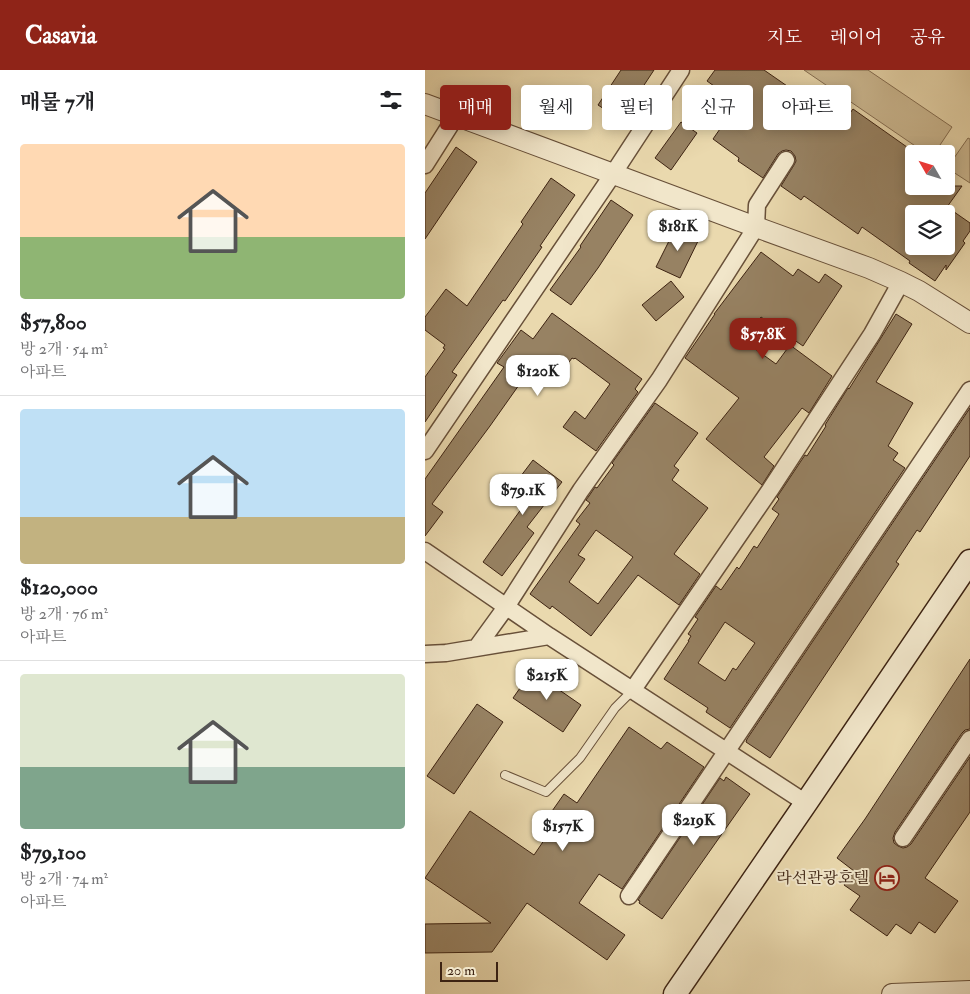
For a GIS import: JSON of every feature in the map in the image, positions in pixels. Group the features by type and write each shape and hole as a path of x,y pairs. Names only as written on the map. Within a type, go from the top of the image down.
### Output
{"main road":[{"path":"675,994 970,561"}],"street":[{"path":"425,450 613,174 681,70"},
{"path":"425,104 440,110"},
{"path":"425,165 447,130"},
{"path":"494,130 869,268 919,291 970,323"},
{"path":"477,648 506,607 581,490 659,380 756,227 757,206 786,160"},
{"path":"632,691 770,490 872,334 901,282"},
{"path":"629,896 970,390"},
{"path":"425,551 632,691 806,803"},
{"path":"425,654 445,653 549,636"},
{"path":"903,838 970,739"},
{"path":"892,994 970,991"}],"lane":[{"path":"505,775 546,792 580,758 615,708 632,691"}],"shaded area":[{"path":"804,70 868,70 952,127 940,145 914,145 851,102 851,85 826,85"},
{"path":"968,138 970,139 970,183 955,173 955,157"}],"building":[{"path":"621,70 654,70 644,85 611,85"},
{"path":"715,70 764,70 786,85 763,85 763,130 851,130 851,112 853,109 905,146 905,195 955,195 955,186 962,186 948,205 905,205 905,255 955,255 955,213 970,223 970,231 963,241 965,243 946,270 946,265 935,281 862,227 858,234 804,196 801,200 781,186 796,161 791,151 786,150 778,154 763,178 738,161 739,158 713,139 719,130 753,130 753,85 713,85 707,81"},
{"path":"602,99 602,108 598,105"},
{"path":"681,122 682,130 693,130 697,133 671,170 655,158"},
{"path":"456,147 477,162 425,239 425,193"},
{"path":"551,178 575,195 505,301 503,300 452,372 457,375 425,422 425,377 445,349 443,348 445,345 425,330 425,317 446,289 467,306 523,224 521,222"},
{"path":"611,200 633,215 571,305 550,290 581,247"},
{"path":"677,225 700,237 680,278 656,267"},
{"path":"761,252 793,276 798,269 819,283 825,274 842,286 803,346 761,317 744,341 776,364 790,345 832,376 809,413 802,408 764,457 774,466 762,485 706,439 739,398 685,358 714,314"},
{"path":"671,281 684,297 656,321 642,305"},
{"path":"552,313 642,379 635,389 638,392 596,451 563,427 575,411 585,419 610,384 575,358 572,358 553,384 531,368 432,504 443,512 425,536 425,479 504,367 497,363 521,330 533,339"},
{"path":"896,314 912,324 876,382 913,403 888,446 898,453 893,460 905,468 730,728 706,712 708,708 664,679 689,641 691,636 688,634 698,619 695,617 716,586 721,590 737,567 739,569 754,546 757,548 779,514 772,509 779,499 777,497 805,455 807,456","holes":["725,622 755,643 736,670 733,668 725,681 698,663"]},
{"path":"655,403 698,433 674,466 679,470 672,480 708,508 674,554 700,574 679,605 638,575 591,636 552,606 550,609 530,594 580,524 576,521 590,503 586,500 614,465 612,463","holes":["596,530 633,557 598,604 569,582 585,559 578,555"]},
{"path":"970,408 970,456 920,532 917,530 896,562 899,564 770,758 746,742 747,739"},
{"path":"533,460 562,482 527,527 534,533 502,576 483,562 527,501 511,489"},
{"path":"970,659 970,729 962,733 895,832 893,838 894,843 903,848 911,844 970,757 970,812 925,878 958,901 935,933 919,922 911,934 896,924 887,936 850,910 860,896 844,885 854,871 837,858 865,819"},
{"path":"532,671 581,705 563,732 513,698"},
{"path":"477,704 503,722 454,794 427,776"},
{"path":"629,727 661,749 667,742 704,767 622,889 599,874 579,903 625,935 607,960 527,903 492,952 425,953 425,924 491,923 425,878 470,811 534,855 551,830 543,824 564,794 577,803"},
{"path":"726,777 750,794 662,919 639,903 640,901 638,900 720,778 724,781"}],"place":[{"name":"라선관광호텔","path":"887,878"}]}
